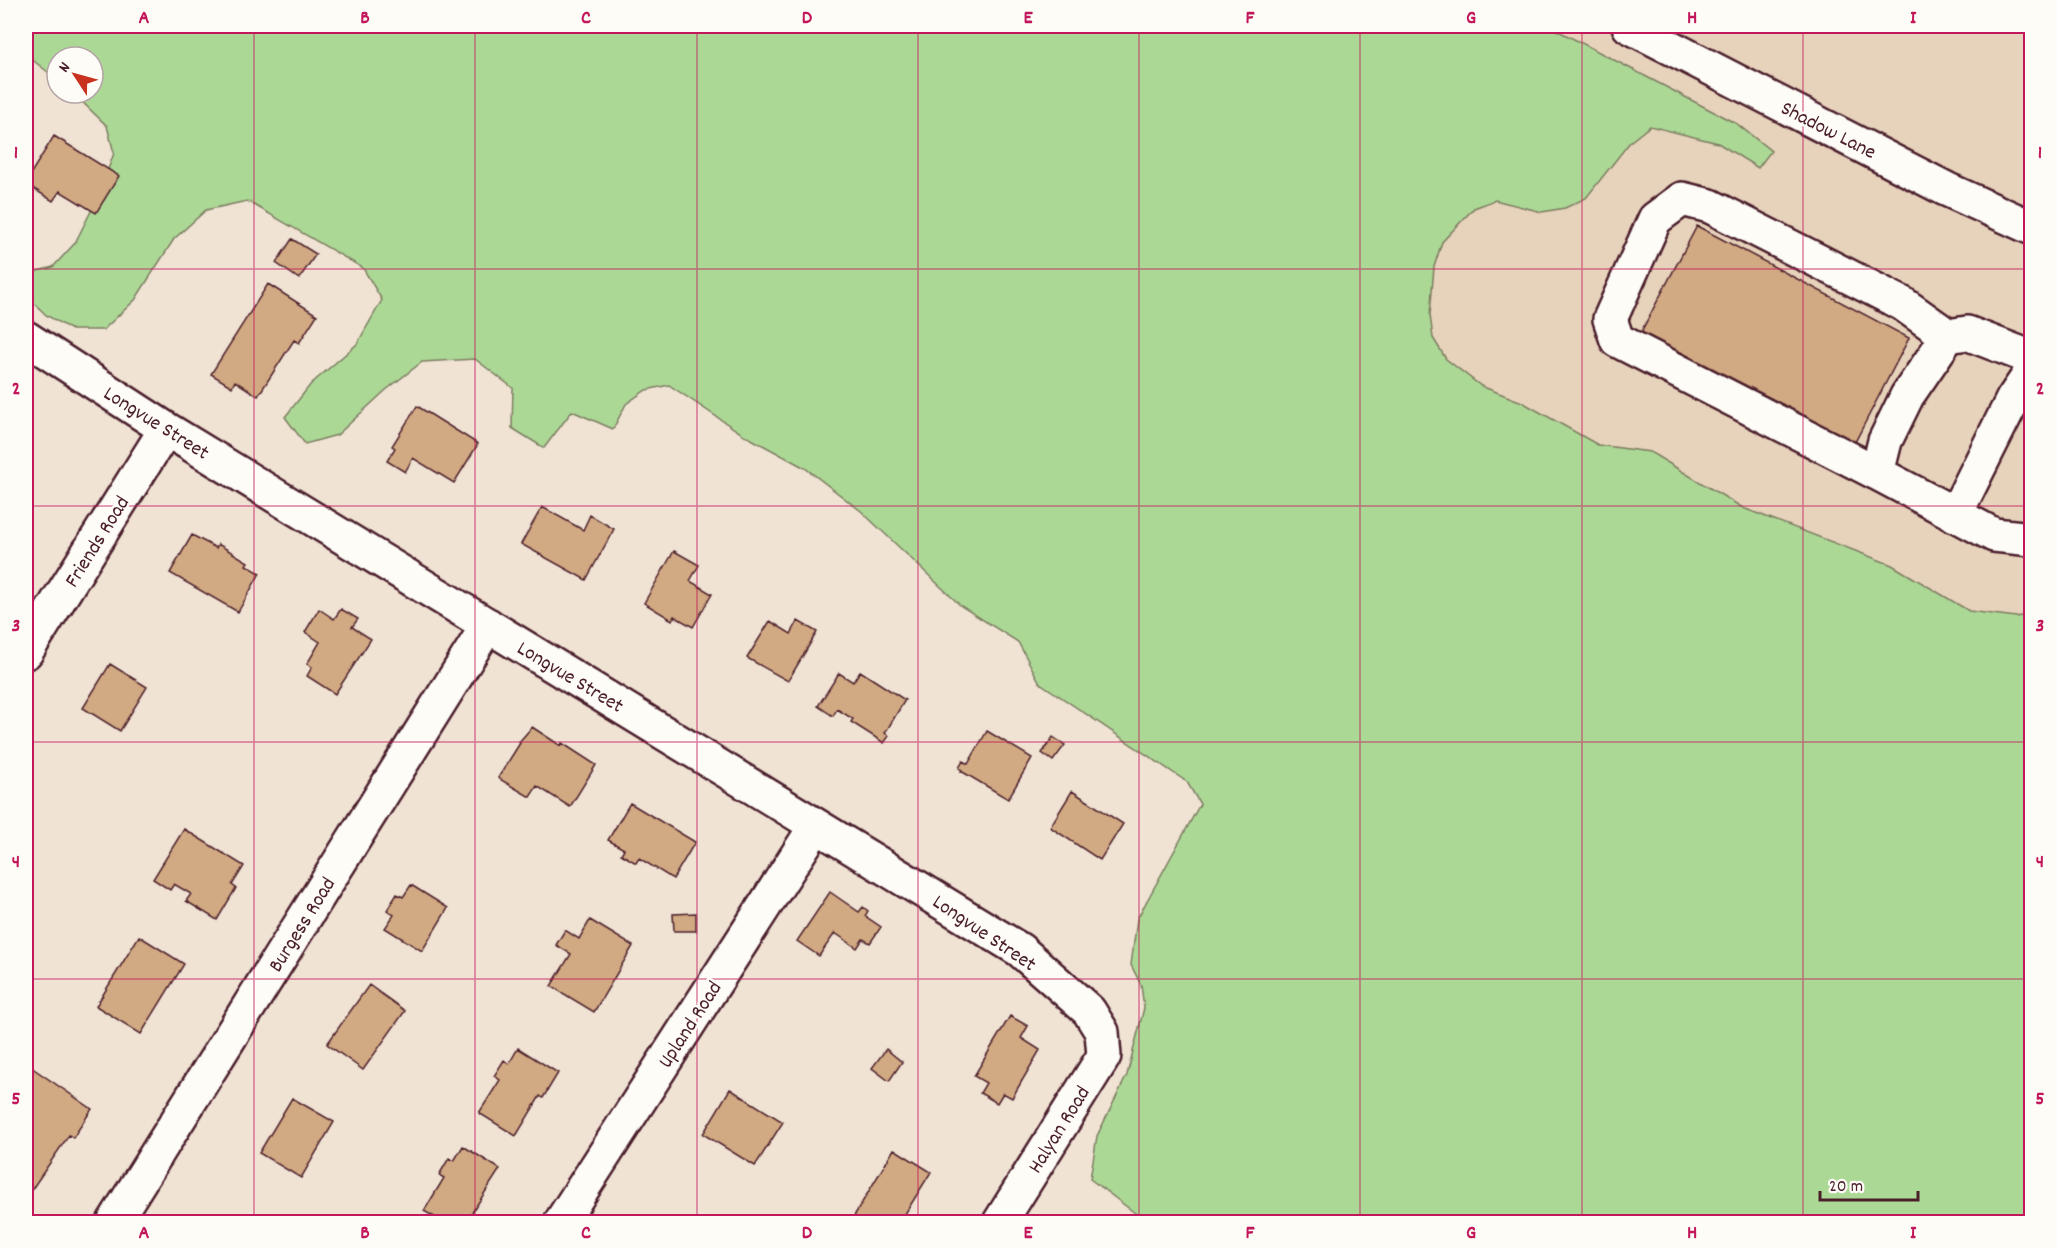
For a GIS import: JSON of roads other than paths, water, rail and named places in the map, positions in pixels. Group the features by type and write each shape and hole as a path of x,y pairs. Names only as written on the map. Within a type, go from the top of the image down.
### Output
{"street":[{"name":"Shadow Lane","path":"1648,30 1946,189 2031,228"},
{"path":"2031,358 1967,333 1948,336 1903,303 1710,206 1682,199 1655,219 1610,319 1617,340 1994,536 2031,539"},
{"path":"1877,474 1885,441 1907,396 1948,336"},
{"name":"Longvue Street","path":"26,338 166,429 1020,950 1089,1011 1102,1032"},
{"path":"1955,515 2013,399 2031,371"},
{"name":"Friends Road","path":"26,652 166,429"},
{"name":"Burgess Road","path":"114,1222 488,625"},
{"name":"Upland Road","path":"561,1222 816,826"},
{"name":"Halyan Road","path":"1000,1222 1104,1056 1102,1032"}]}
